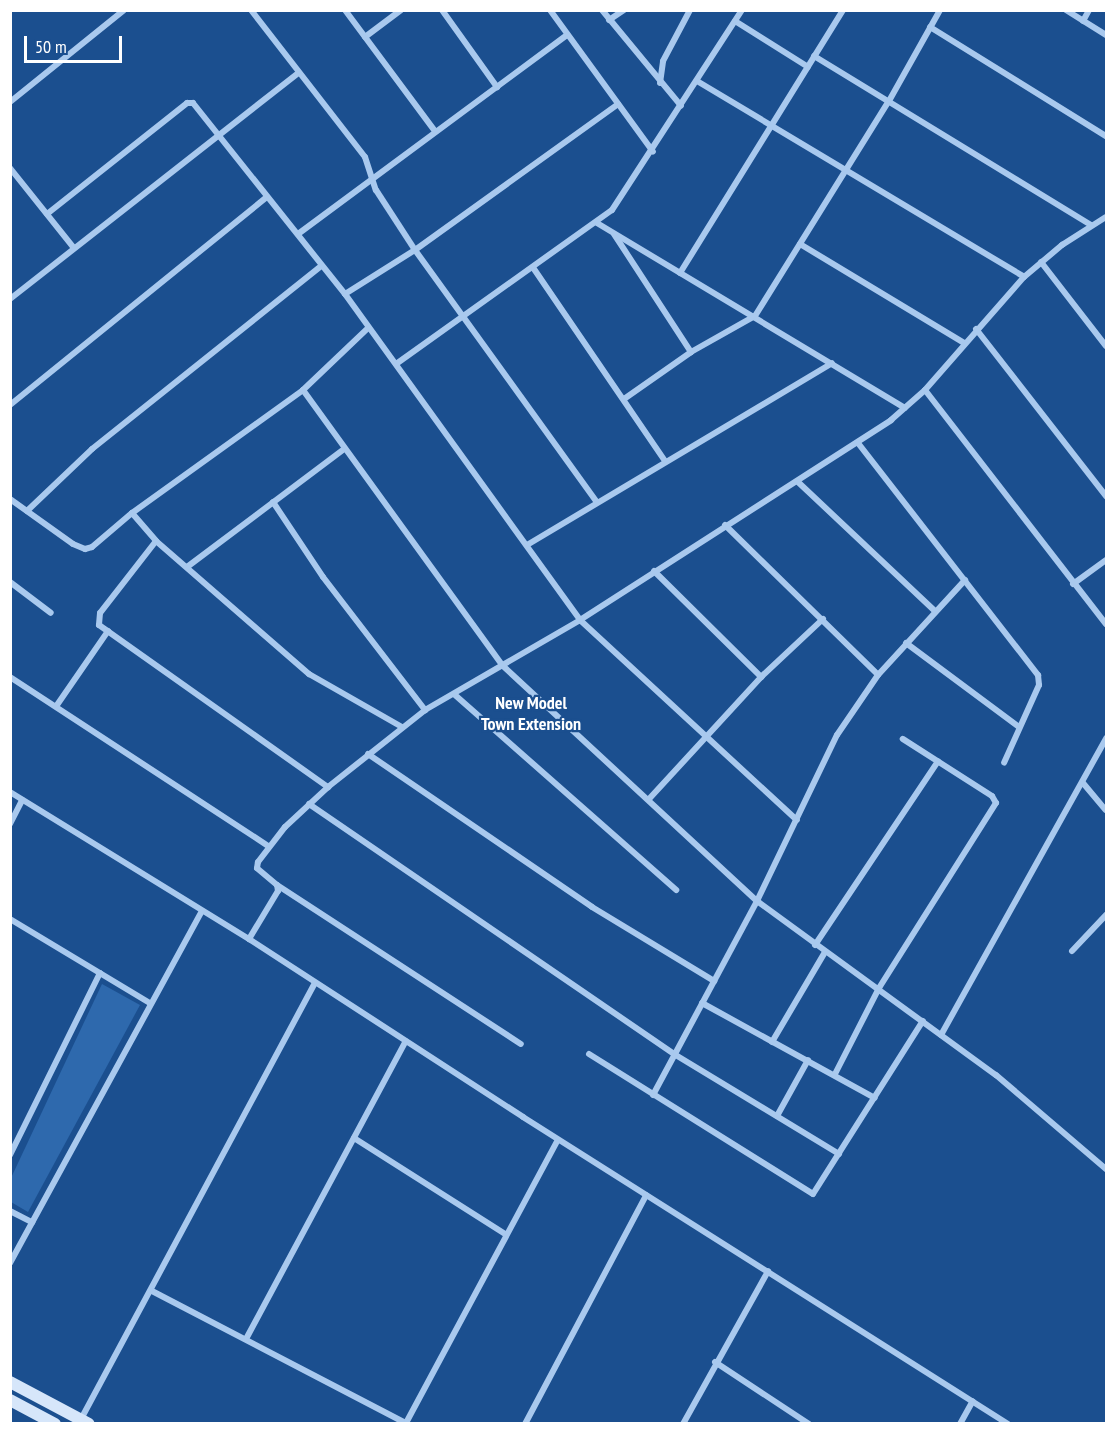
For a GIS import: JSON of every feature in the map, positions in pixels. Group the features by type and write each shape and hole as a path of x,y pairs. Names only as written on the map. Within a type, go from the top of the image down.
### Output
{"main road":[{"path":"10,1382 83,1422"},
{"path":"10,1400 55,1424"}],"street":[{"path":"10,102 124,10"},
{"path":"251,10 365,157 373,180 415,250 597,502"},
{"path":"345,10 434,130"},
{"path":"365,37 401,10"},
{"path":"442,10 497,87"},
{"path":"550,10 653,152"},
{"path":"602,10 681,106"},
{"path":"609,20 624,10"},
{"path":"660,83 663,61 690,10"},
{"path":"396,364 534,269 612,210 653,152 742,10"},
{"path":"680,273 843,10"},
{"path":"624,399 691,352 755,316 889,101 940,10"},
{"path":"1066,10 1107,35"},
{"path":"1083,21 1089,10"},
{"path":"735,21 807,67"},
{"path":"930,27 1107,136"},
{"path":"298,234 373,180 434,130 567,35"},
{"path":"814,56 1091,225"},
{"path":"10,299 73,247 299,72"},
{"path":"697,81 1023,277"},
{"path":"47,214 190,102 345,294 580,620 706,739 797,820"},
{"path":"345,294 415,250 618,104"},
{"path":"10,168 73,247"},
{"path":"10,405 266,198"},
{"path":"521,1044 277,885 256,865 268,846 328,787 425,710 455,695 580,620 725,525 858,443 905,408 925,390 1023,277 1091,225 1107,217"},
{"path":"597,223 905,408"},
{"path":"613,232 691,352"},
{"path":"800,244 964,343"},
{"path":"1041,262 1107,346"},
{"path":"27,511 92,449 321,266"},
{"path":"534,269 665,460"},
{"path":"10,500 85,549 99,542 132,513 303,390 368,328"},
{"path":"976,329 1107,496"},
{"path":"527,545 665,460 832,363"},
{"path":"303,390 343,450 502,665 757,901 923,1021 1107,1169"},
{"path":"925,390 1073,584 1107,624"},
{"path":"858,443 1040,679 1004,763"},
{"path":"187,567 343,450"},
{"path":"798,482 934,610"},
{"path":"273,502 323,576 425,710"},
{"path":"132,513 156,541 309,674 402,727"},
{"path":"725,525 878,675"},
{"path":"156,541 100,613 98,621 108,631 328,787"},
{"path":"1073,584 1107,560"},
{"path":"654,571 760,677"},
{"path":"653,1095 757,901 837,735 878,675 934,610 964,580"},
{"path":"10,582 51,613"},
{"path":"649,799 760,677 823,619"},
{"path":"57,705 108,631"},
{"path":"906,643 1019,727"},
{"path":"10,676 268,846"},
{"path":"455,695 676,890"},
{"path":"941,1035 1107,738"},
{"path":"835,1074 879,988 994,808 992,796 903,739"},
{"path":"368,754 592,907 714,981"},
{"path":"815,945 938,761"},
{"path":"1083,783 1107,810"},
{"path":"11,795 249,939 558,1140 1008,1424"},
{"path":"10,824 22,800"},
{"path":"309,804 674,1054 839,1154"},
{"path":"249,939 278,891 277,885"},
{"path":"10,1263 202,911"},
{"path":"1072,951 1107,915"},
{"path":"10,919 150,1003"},
{"path":"772,1042 825,952"},
{"path":"10,1155 100,973"},
{"path":"83,1422 315,982"},
{"path":"702,1003 875,1098"},
{"path":"589,1054 810,1193 817,1191 923,1021"},
{"path":"246,1339 406,1041"},
{"path":"777,1116 808,1060"},
{"path":"354,1138 505,1234"},
{"path":"152,1291 407,1423 505,1234 558,1140"},
{"path":"525,1424 646,1195"},
{"path":"10,1210 32,1222"},
{"path":"683,1424 715,1362 768,1271"},
{"path":"715,1362 808,1423"},
{"path":"960,1424 973,1401"}],"shaded area":[{"path":"102,984 140,1005 28,1212 11,1202 11,1178"}],"district":[{"name":"New Model Town Extension","path":"531,714"}]}
